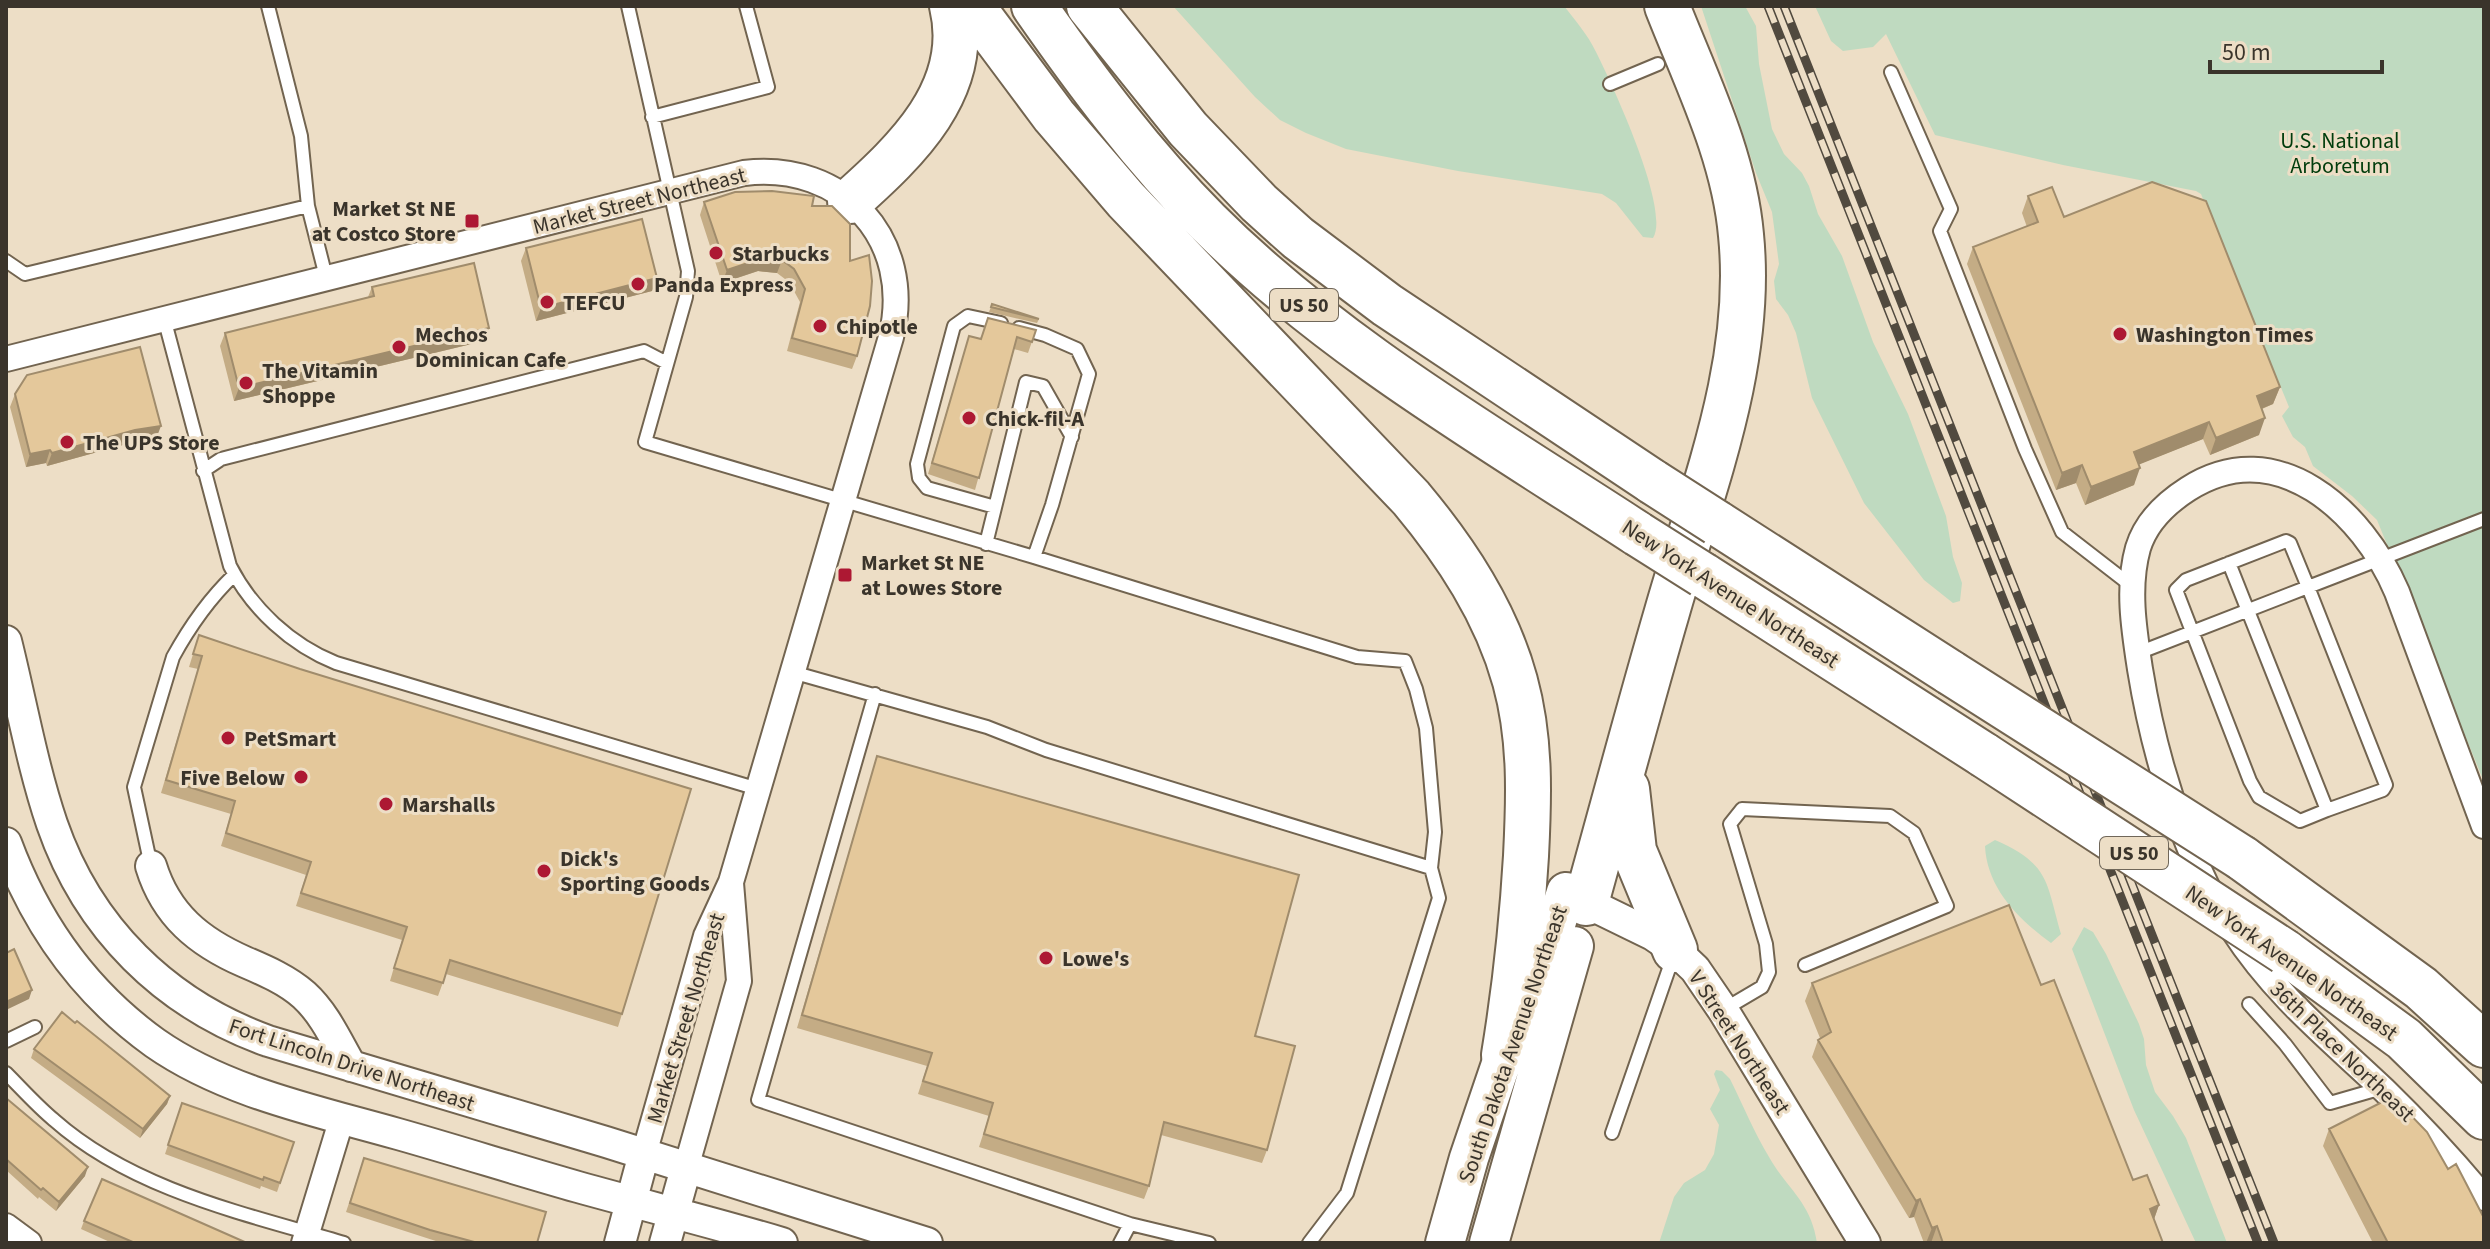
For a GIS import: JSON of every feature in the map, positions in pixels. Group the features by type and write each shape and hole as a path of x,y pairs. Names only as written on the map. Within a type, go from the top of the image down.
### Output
{"highway":[{"path":"850,201 937,107 953,60 956,35 952,6"},
{"path":"972,6 1038,95 1101,172 1411,498 1444,539 1473,584 1506,655 1520,701 1549,865 1555,880 1576,898"},
{"name":"New York Avenue Northeast","path":"1034,6 1098,95 1208,222 1271,279 1391,371 2285,952 2404,1039 2484,1117"},
{"name":"US 50","path":"1089,6 1154,89 1215,159 1259,203 1339,271 1653,482 2242,858 2421,988 2484,1045"},
{"path":"1121,6 1161,59 1339,271"},
{"path":"1576,898 1626,653 1697,403 1710,343 1714,276 1708,214 1694,158 1635,6"},
{"path":"1576,898 1624,767 1730,393 1743,302 1741,232 1729,169 1667,6"},
{"path":"1504,1055 1522,932 1529,765"},
{"path":"1624,767 1634,851 1675,950"},
{"path":"2421,988 2484,1000"}],"main road":[{"name":"South Dakota Avenue Northeast","path":"1445,1243 1469,1158 1504,1055 1576,898"},
{"name":"South Dakota Avenue Northeast","path":"1489,1243 1576,898"},
{"path":"1420,1243 1431,1216 1469,1158"}],"street":[{"name":"Market Street Northeast","path":"6,359 727,176 774,171 815,179 834,188 850,201 873,227 886,248 896,285 896,311 889,345 731,882 706,936 644,1154"},
{"name":"36th Place Northeast","path":"2484,826 2397,592 2382,559 2348,516 2304,484 2269,470 2229,471 2194,485 2153,519 2138,549 2133,587 2134,628 2150,722 2165,783 2212,898 2243,946 2286,999 2382,1088 2484,1198"},
{"name":"Fort Lincoln Drive Northeast","path":"6,641 44,795 62,850 85,896 117,939 155,978 218,1021 268,1041 927,1243"},
{"path":"6,843 14,889 77,972 118,1014 178,1057 225,1079 342,1118 782,1243"},
{"path":"151,866 162,897 182,923 210,945 269,973 303,994 321,1014 351,1066"},
{"name":"Market Street Northeast","path":"686,1168 739,981 731,882"},
{"name":"V Street Northeast","path":"1576,898 1653,935 1695,969 1865,1243"},
{"path":"306,1238 342,1118"},
{"path":"620,1243 644,1154"},
{"path":"665,1243 686,1168"}],"lane":[{"path":"268,6 301,136 308,206 326,277"},
{"path":"628,6 685,252 688,280 645,442 1357,657 1405,661 1416,689 1429,751 1435,832 1431,868 1439,898 1347,1193 1309,1243"},
{"path":"652,117 768,87 746,6"},
{"path":"1610,84 1658,64"},
{"path":"1891,72 1951,209 1940,231 2025,449 2062,532 2133,587"},
{"path":"6,261 25,274 308,206"},
{"path":"995,507 927,488 919,478 917,464 954,326 968,316 1045,335 1077,349 1089,374 1034,557"},
{"path":"164,318 223,550 247,595 304,648 328,660 758,789"},
{"path":"203,471 221,459 644,351 667,363"},
{"path":"986,544 1026,382 1043,386 1072,437"},
{"path":"2138,653 2484,519"},
{"path":"2286,541 2290,543 2308,587 2386,785 2383,790 2300,821 2259,797 2176,590 2186,580 2286,541"},
{"path":"2229,563 2327,810"},
{"path":"151,866 134,787 173,657 207,604 234,575"},
{"path":"792,672 987,727 1085,762 1431,868"},
{"path":"875,694 758,1100 1130,1224 1209,1243"},
{"path":"1723,1010 1762,987 1769,972 1766,944 1730,824 1742,809 1890,816 1914,833 1947,906 1805,965"},
{"path":"1612,1133 1675,950"},
{"path":"2249,1004 2285,1044 2330,1103 2382,1088"},
{"path":"6,1041 35,1027"},
{"path":"6,1073 55,1122 109,1159 174,1191 306,1238 344,1243"},
{"path":"1120,1243 1130,1224"}],"green space":[{"path":"1173,6 1564,6 1593,46 1637,146 1654,202 1656,223 1653,238 1643,237 1616,203 1602,194 1346,149 1306,133 1280,120 1255,97"},
{"path":"1701,6 1745,6 1756,26 1759,64 1772,129 1784,154 1802,173 1809,186 1818,214 1842,256 1873,342 1908,414 1946,516 1953,557 1962,583 1960,601 1953,603 1924,580 1864,503 1812,398 1796,333 1776,299 1774,281 1779,264 1772,212 1756,173"},
{"name":"U.S. National Arboretum","path":"1815,6 2484,6 2484,782 2377,520 2313,466 2305,447 2293,437 2282,416 2289,407 2201,194 1935,135 1886,34 1873,47 1843,51 1831,41"},
{"path":"1995,840 2026,858 2043,876 2061,934 2051,943 2016,913 1998,889 1987,861 1985,846"},
{"path":"2084,927 2093,932 2106,954 2139,1024 2144,1039 2146,1065 2155,1092 2186,1138 2227,1243 2196,1243 2134,1110 2072,949"},
{"path":"1716,1070 1722,1071 1730,1079 1769,1157 1810,1217 1817,1243 1659,1243 1674,1197 1684,1183 1705,1170 1714,1154 1719,1125 1710,1109 1720,1090 1714,1074"}],"building":[{"name":"Washington Times","path":"2152,182 2206,201 2280,387 2257,396 2265,418 2216,438 2209,422 2134,452 2140,468 2091,487 2082,465 2062,473 1973,247 2038,222 2028,196 2052,187 2064,217"},
{"path":"772,191 814,196 812,206 832,206 850,224 850,261 869,255 872,281 870,306 857,356 792,338 805,289 794,269 782,260 763,258 727,270 704,202 735,192"},
{"path":"642,219 657,278 541,308 526,248"},
{"path":"474,263 489,328 239,388 225,333 374,296 372,287"},
{"path":"992,304 1039,319 991,307"},
{"name":"Chick-fil-A","path":"988,318 1036,330 1032,342 1017,337 979,478 932,463 969,336 981,339"},
{"path":"140,347 161,426 52,453 50,450 30,454 15,394 27,375"},
{"path":"199,635 691,789 622,1014 450,960 443,983 394,968 407,927 301,893 311,862 226,833 235,801 166,780 202,656 193,654"},
{"name":"Lowe's","path":"877,756 1299,875 1255,1036 1295,1046 1267,1150 1164,1122 1149,1186 984,1134 993,1103 923,1081 932,1053 802,1015"},
{"path":"2009,905 2041,985 2054,980 2133,1180 2147,1175 2159,1205 2150,1209 2163,1243 1943,1243 1937,1226 1932,1228 1920,1199 1916,1201 1818,1040 1831,1032 1812,983"},
{"path":"14,949 32,990 6,1002 6,953"},
{"path":"62,1012 170,1096 143,1129 34,1049"},
{"path":"6,1098 88,1167 59,1202 6,1159"},
{"path":"2390,1098 2427,1132 2448,1169 2456,1164 2484,1218 2484,1243 2388,1243 2329,1129"},
{"path":"182,1103 294,1142 280,1183 264,1177 263,1180 168,1145"},
{"path":"364,1158 546,1212 537,1243 478,1243 350,1203"},
{"path":"102,1179 247,1243 135,1243 84,1221"}],"railway":[{"path":"1768,6 2258,1243"},
{"path":"1784,6 2274,1243"}],"place":[{"name":"Market St NE at Costco Store","path":"472,221"},
{"name":"Starbucks","path":"716,253"},
{"name":"Panda Express","path":"638,284"},
{"name":"TEFCU","path":"547,302"},
{"name":"Chipotle","path":"820,326"},
{"name":"Washington Times","path":"2120,334"},
{"name":"Mechos Dominican Cafe","path":"399,347"},
{"name":"The Vitamin Shoppe","path":"246,383"},
{"name":"Chick-fil-A","path":"969,418"},
{"name":"The UPS Store","path":"67,442"},
{"name":"Market St NE at Lowes Store","path":"845,575"},
{"name":"PetSmart","path":"228,738"},
{"name":"Five Below","path":"301,777"},
{"name":"Marshalls","path":"386,804"},
{"name":"Dick's Sporting Goods","path":"544,871"},
{"name":"Lowe's","path":"1046,958"}]}
